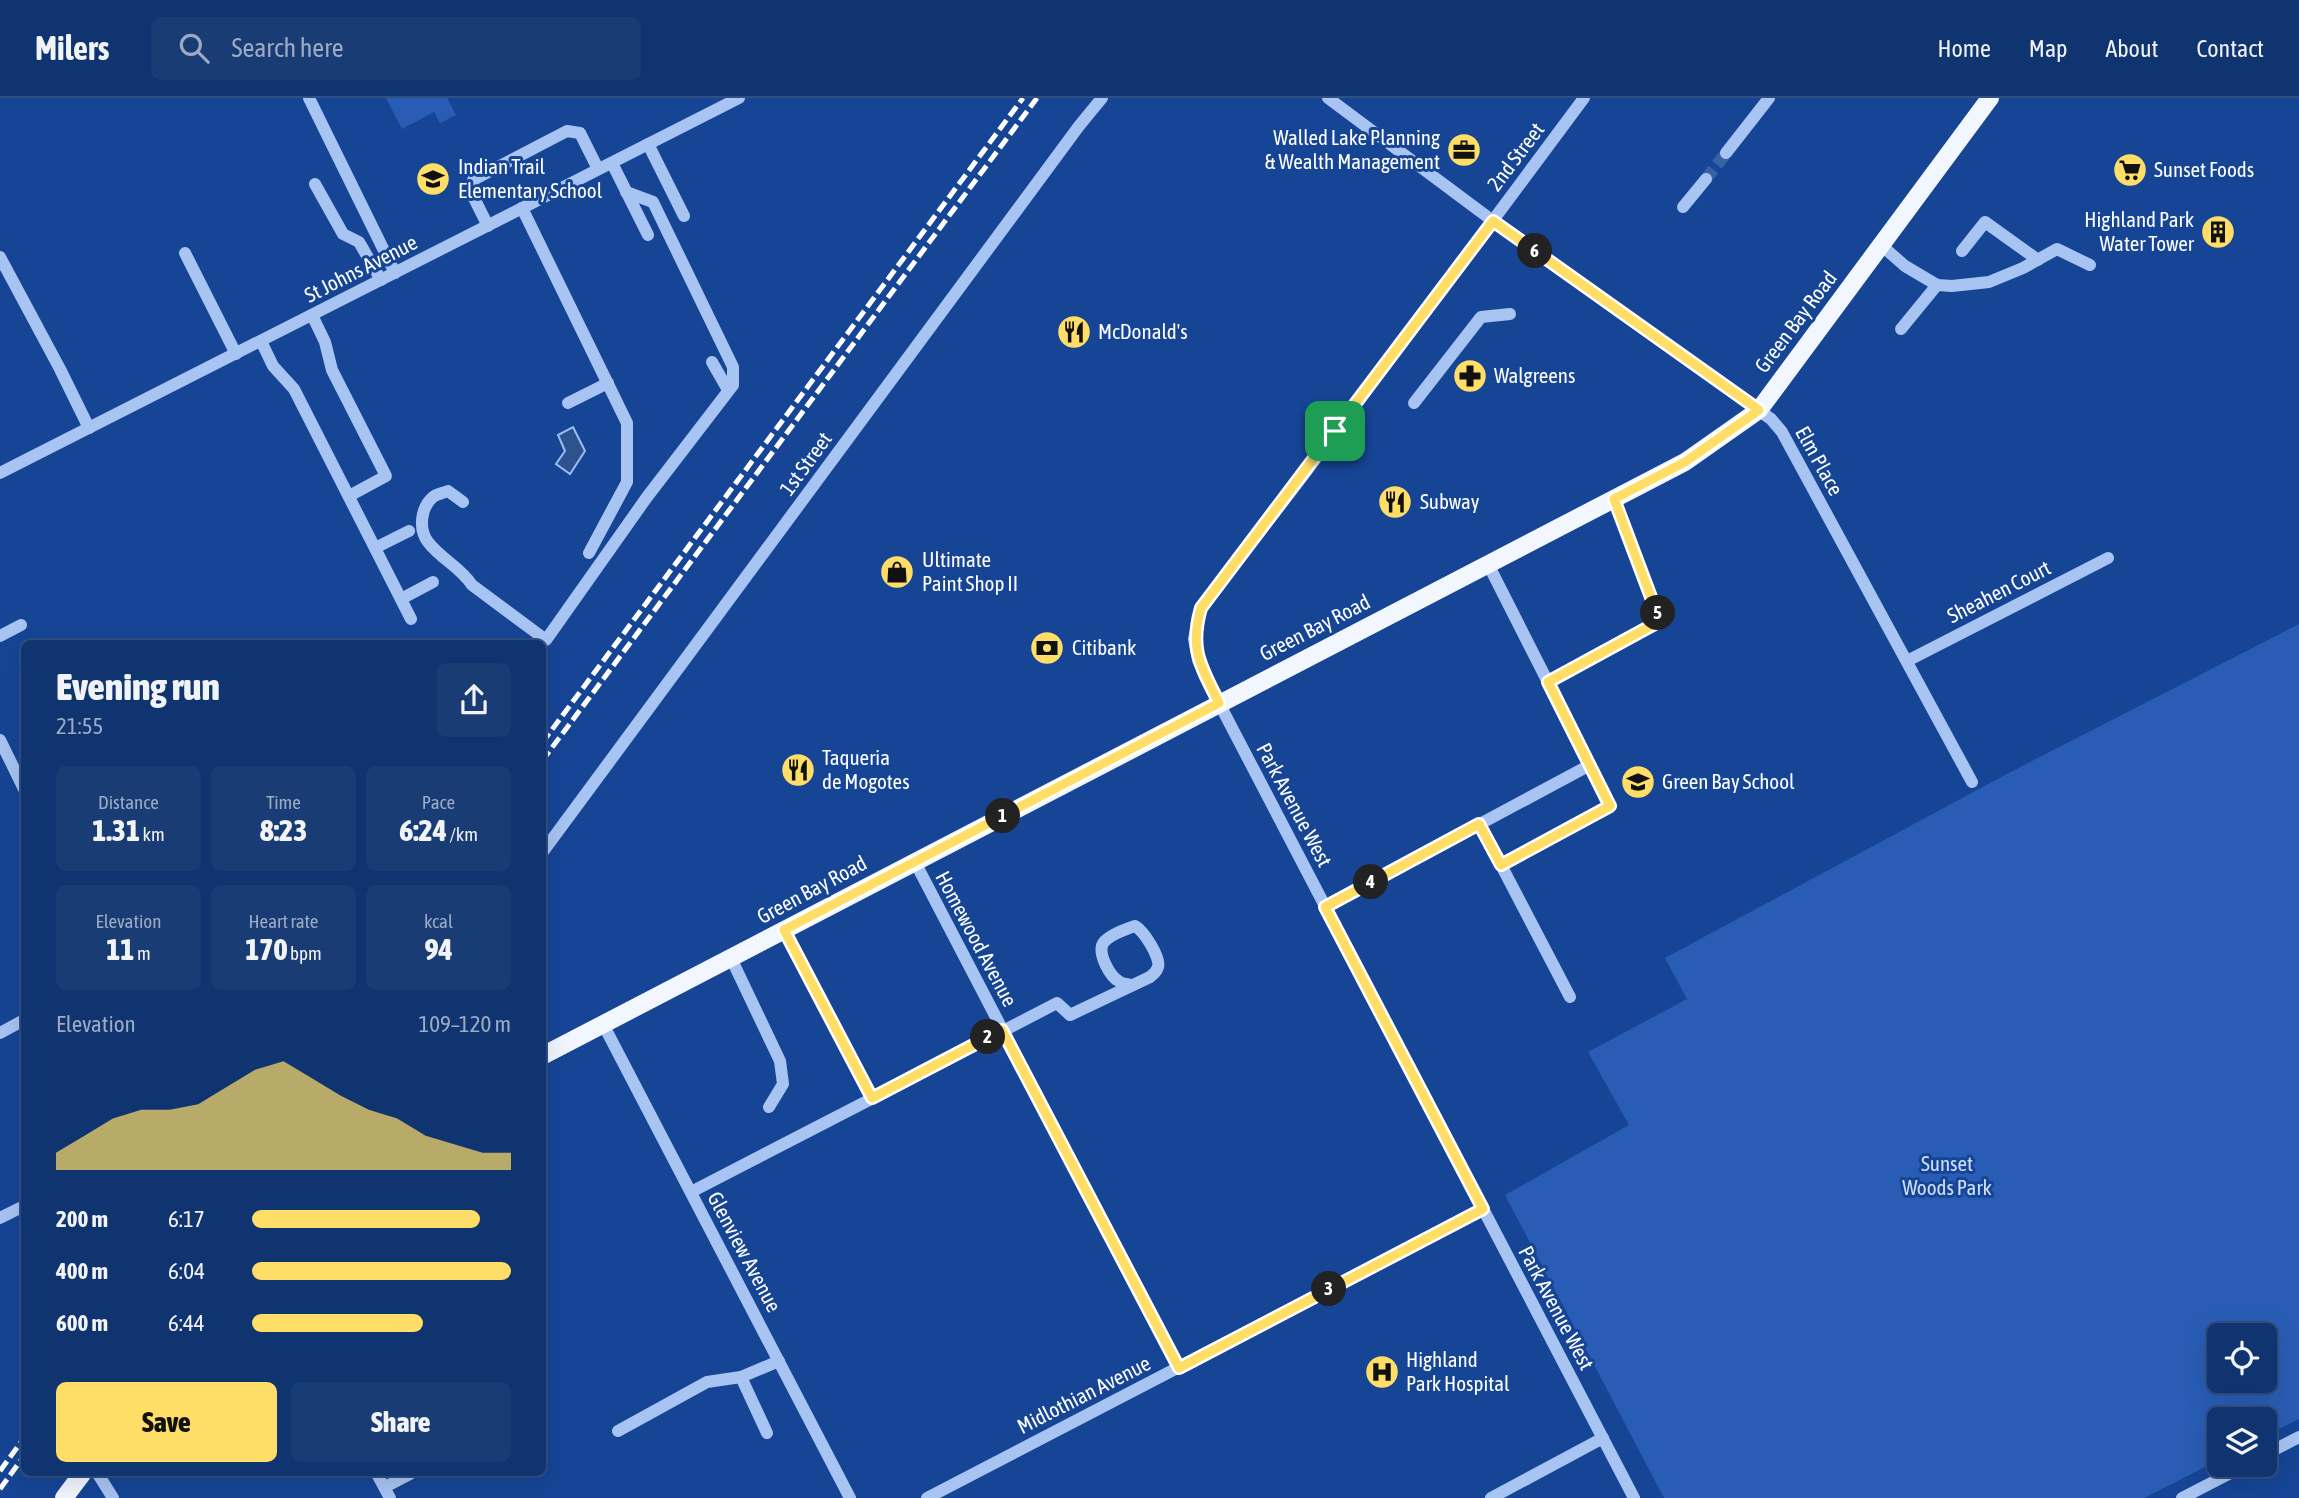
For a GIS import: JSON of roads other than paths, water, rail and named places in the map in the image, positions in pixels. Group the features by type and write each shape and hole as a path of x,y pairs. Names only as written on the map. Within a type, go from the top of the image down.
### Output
{"main road":[{"name":"Green Bay Road","path":"546,1054 1685,462 1759,410 1990,98"},
{"path":"64,1498 80,1476"}],"street":[{"path":"309,98 396,272"},
{"name":"St Johns Avenue","path":"0,473 739,98"},
{"name":"1st Street","path":"546,848 1102,98"},
{"name":"Elm Place","path":"1328,98 1493,221 1759,410 1782,432 1972,782"},
{"name":"2nd Street","path":"1201,608 1584,98"},
{"path":"1726,153 1769,98"},
{"path":"488,226 471,192 473,180 493,168 567,131 580,132 598,169"},
{"path":"648,144 684,216"},
{"path":"612,163 648,235"},
{"path":"1683,208 1706,180"},
{"path":"315,184 343,234 359,242 381,280"},
{"path":"463,502 448,491 434,495 423,509 422,525 427,541 464,572 472,585 546,640 647,497 733,385 733,367 653,202 626,192"},
{"path":"522,208 628,423 627,482 589,553"},
{"path":"1962,251 1985,222 2038,260"},
{"path":"1881,245 1905,266 1937,285 1989,282 2057,249 2090,265"},
{"path":"185,253 236,354"},
{"path":"0,257 89,428"},
{"path":"1901,329 1937,285"},
{"path":"1414,403 1482,317 1510,314"},
{"path":"312,315 325,342 331,370 386,476 349,496"},
{"path":"261,341 273,366 294,389 411,620"},
{"path":"712,362 729,390"},
{"path":"568,403 608,383"},
{"path":"627,482 647,497"},
{"path":"1548,682 1660,621 1614,499"},
{"path":"375,548 409,531"},
{"name":"Sheahen Court","path":"1907,661 2108,558"},
{"path":"1488,564 1610,806 1501,865"},
{"path":"401,599 433,582"},
{"name":"Park Avenue West","path":"1201,608 1194,639 1198,660 1634,1498"},
{"path":"0,636 22,625"},
{"path":"0,740 21,783"},
{"path":"1325,907 1590,765"},
{"path":"1479,824 1570,997"},
{"name":"Homewood Avenue","path":"915,862 1179,1368"},
{"path":"691,1192 1057,1003 1070,1015 1150,976 1157,970 1158,961 1143,931 1136,926 1107,939 1102,947 1112,975 1122,984 1131,985"},
{"path":"784,930 872,1098"},
{"path":"731,958 780,1061 783,1084 769,1107"},
{"path":"0,1033 21,1022"},
{"name":"Glenview Avenue","path":"603,1024 850,1498"},
{"path":"0,1218 21,1208"},
{"name":"Midlothian Avenue","path":"927,1498 1483,1209"},
{"path":"618,1431 707,1382 741,1377 779,1361"},
{"path":"741,1377 767,1433"},
{"path":"2277,1448 2299,1437"},
{"path":"1490,1498 1603,1438"},
{"path":"99,1476 113,1498"},
{"path":"378,1476 388,1492 408,1476"},
{"path":"2182,1498 2223,1477"}],"tunnel":[{"path":"1706,179 1726,153"}],"railway":[{"path":"546,738 1023,98"},
{"path":"546,756 1037,98"},
{"path":"0,1471 21,1442"},
{"path":"0,1489 21,1460"}],"place":[{"name":"Walled Lake Planning & Wealth Management","path":"1464,150"},
{"name":"Sunset Foods","path":"2130,170"},
{"name":"Indian Trail Elementary School","path":"433,179"},
{"name":"Highland Park Water Tower","path":"2218,232"},
{"name":"McDonald's","path":"1074,332"},
{"name":"Walgreens","path":"1470,376"},
{"name":"Subway","path":"1395,502"},
{"name":"Ultimate Paint Shop II","path":"897,572"},
{"name":"Citibank","path":"1047,648"},
{"name":"Taqueria de Mogotes","path":"798,770"},
{"name":"Green Bay School","path":"1638,782"},
{"name":"Highland Park Hospital","path":"1382,1372"}],"park label":[{"name":"Sunset Woods Park","path":"1947,1176"}]}
